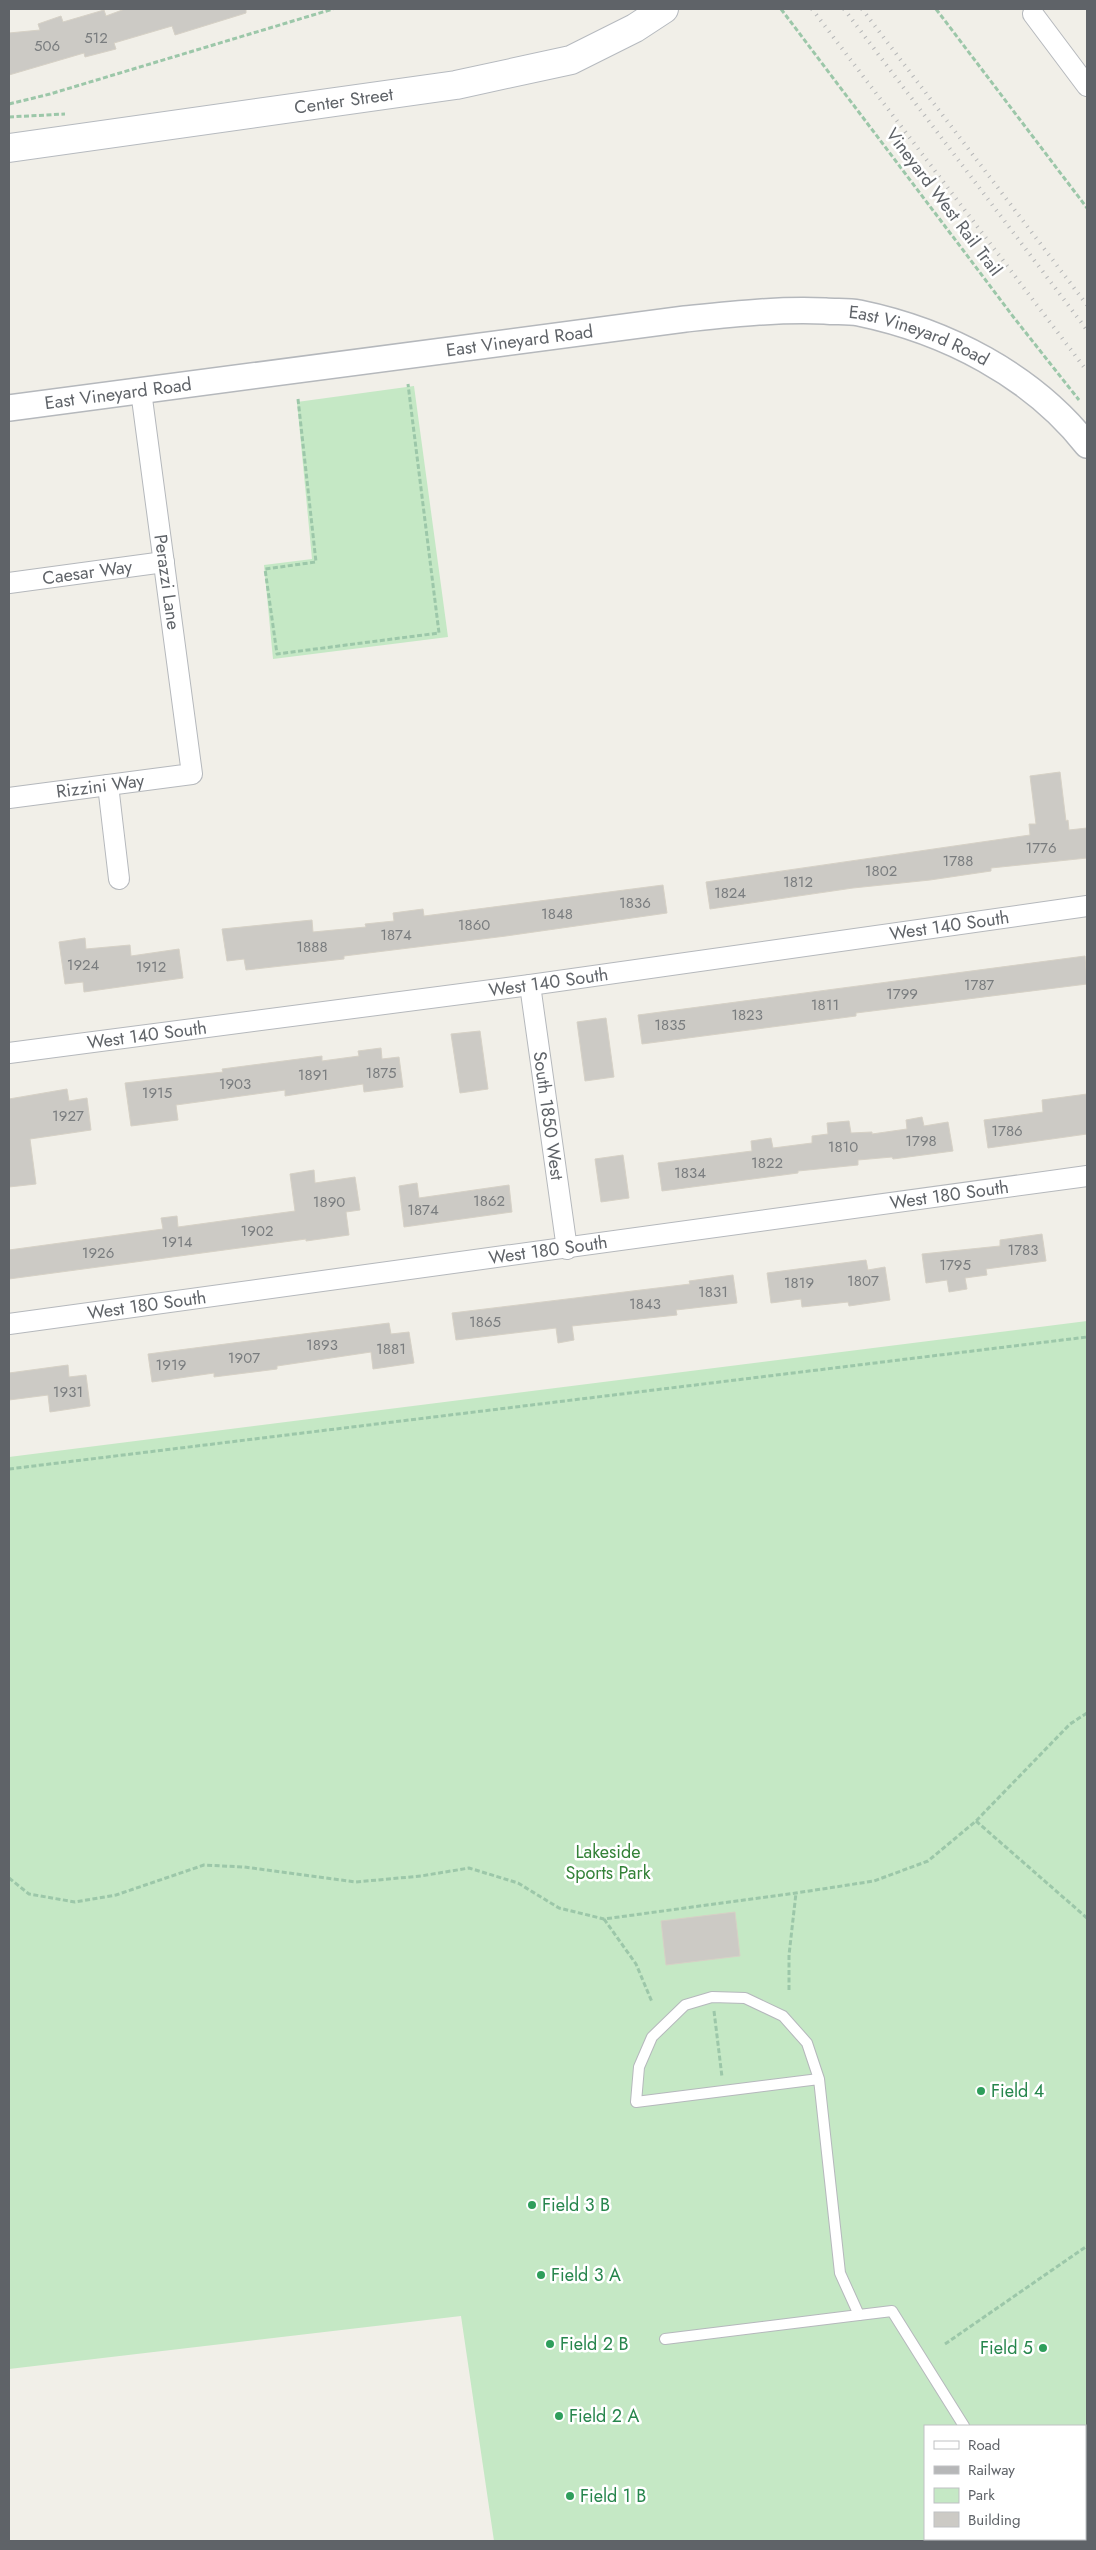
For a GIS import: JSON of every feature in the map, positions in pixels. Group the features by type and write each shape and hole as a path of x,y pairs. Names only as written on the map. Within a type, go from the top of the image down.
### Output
{"main road":[{"name":"Center Street","path":"9,148 456,84 571,60 635,28 664,9"}],"street":[{"path":"1033,14 1087,86"},
{"name":"East Vineyard Road","path":"9,408 676,321 782,309 858,313 940,336 1018,379 1068,421 1087,445"},
{"name":"Perazzi Lane","path":"141,391 192,774"},
{"name":"Caesar Way","path":"9,582 164,562"},
{"name":"Rizzini Way","path":"9,798 192,774"},
{"path":"108,785 119,879"},
{"name":"West 140 South","path":"9,1053 530,985 1087,906"},
{"name":"South 1850 West","path":"530,985 567,1249"},
{"name":"West 180 South","path":"9,1324 567,1249 1087,1176"}],"lane":[{"path":"819,2080 636,2102 639,2067 652,2037 685,2005 712,1997 745,1998 783,2016 807,2043 819,2080 840,2273 859,2315"},
{"path":"665,2339 892,2311 963,2425"}],"path":[{"path":"9,104 50,94 333,9"},
{"name":"Vineyard West Rail Trail","path":"781,9 1014,318 1081,402"},
{"path":"936,9 1087,208"},
{"path":"298,399 316,562 265,569 277,654 439,633 408,384"},
{"path":"9,1469 1087,1337"},
{"path":"9,1878 29,1894 75,1902 116,1895 204,1865 356,1882 421,1876 469,1868 518,1883 558,1908 604,1919 796,1893 874,1881 928,1861 976,1821 1070,1724 1087,1713"},
{"path":"976,1821 1087,1918"},
{"path":"789,1990 789,1955 796,1893"},
{"path":"604,1919 636,1964 652,2002"},
{"path":"712,1997 724,2091"},
{"path":"945,2344 1087,2246"}],"green space":[{"path":"414,386 448,637 273,659 264,565 312,559 297,402"},
{"name":"Lakeside Sports Park","path":"1087,1321 1087,2541 494,2541 461,2316 9,2369 9,1457"}],"building":[{"path":"125,9 246,9 246,13 175,35 172,26 114,43 116,49 85,57 84,53 9,75 9,33 40,30 38,24 61,16 63,22 104,10 106,16"},
{"path":"1060,772 1066,821 1068,820 1069,830 1087,828 1087,858 991,868 991,871 930,880 853,888 710,909 706,882 1030,835 1029,824 1036,824 1030,776"},
{"path":"663,885 667,913 506,936 344,956 344,959 246,970 244,959 227,961 222,929 312,920 313,932 366,927 365,924 394,921 393,913 423,909 424,916"},
{"path":"85,938 86,949 130,945 131,956 179,949 183,978 84,992 83,982 65,984 59,942"},
{"path":"1085,956 1087,984 856,1013 856,1016 642,1044 638,1015"},
{"path":"606,1018 614,1077 585,1081 577,1022"},
{"path":"480,1031 488,1089 460,1093 451,1034"},
{"path":"381,1048 382,1059 399,1057 403,1087 364,1092 363,1084 285,1096 285,1090 176,1105 178,1120 131,1126 125,1083 223,1072 222,1069 322,1056 322,1061 359,1056 358,1051"},
{"path":"67,1089 69,1101 87,1098 91,1130 30,1139 36,1184 9,1187 9,1099"},
{"path":"1087,1094 1087,1134 988,1148 984,1120 1043,1112 1042,1100"},
{"path":"922,1117 924,1126 948,1122 953,1151 893,1159 892,1157 858,1160 858,1165 798,1171 798,1173 662,1191 658,1163 752,1151 751,1141 771,1138 773,1148 812,1143 812,1136 828,1134 827,1123 849,1121 851,1133 872,1132 872,1134 907,1129 906,1120"},
{"path":"623,1155 629,1198 601,1202 595,1159"},
{"path":"314,1170 315,1183 355,1177 360,1210 346,1212 349,1235 306,1241 306,1239 9,1279 9,1250 163,1229 161,1218 177,1216 178,1227 295,1211 290,1174"},
{"path":"417,1183 419,1198 509,1185 512,1212 404,1227 399,1186"},
{"path":"1042,1234 1046,1261 986,1269 987,1275 965,1278 967,1289 949,1292 947,1280 926,1283 922,1254 1000,1246 1000,1240"},
{"path":"866,1260 868,1270 885,1267 890,1300 849,1306 848,1302 802,1307 801,1299 771,1303 767,1273"},
{"path":"733,1275 737,1303 676,1310 677,1315 572,1326 574,1340 558,1343 556,1328 456,1340 452,1313 690,1284 689,1281"},
{"path":"389,1323 391,1334 409,1332 414,1363 373,1369 371,1352 277,1366 277,1369 214,1377 214,1373 152,1382 148,1354"},
{"path":"68,1365 69,1377 86,1375 90,1406 50,1412 48,1395 9,1400 9,1373"},
{"path":"735,1912 740,1956 666,1965 661,1921"}],"railway":[{"path":"812,9 1087,371"},
{"path":"844,9 1087,330"},
{"path":"862,9 1087,305"}],"place":[{"name":"Field 4","path":"981,2091"},
{"name":"Field 3 B","path":"532,2205"},
{"name":"Field 3 A","path":"541,2275"},
{"name":"Field 2 B","path":"550,2344"},
{"name":"Field 5","path":"1043,2348"},
{"name":"Field 2 A","path":"559,2416"},
{"name":"Field 1 B","path":"570,2496"}]}
